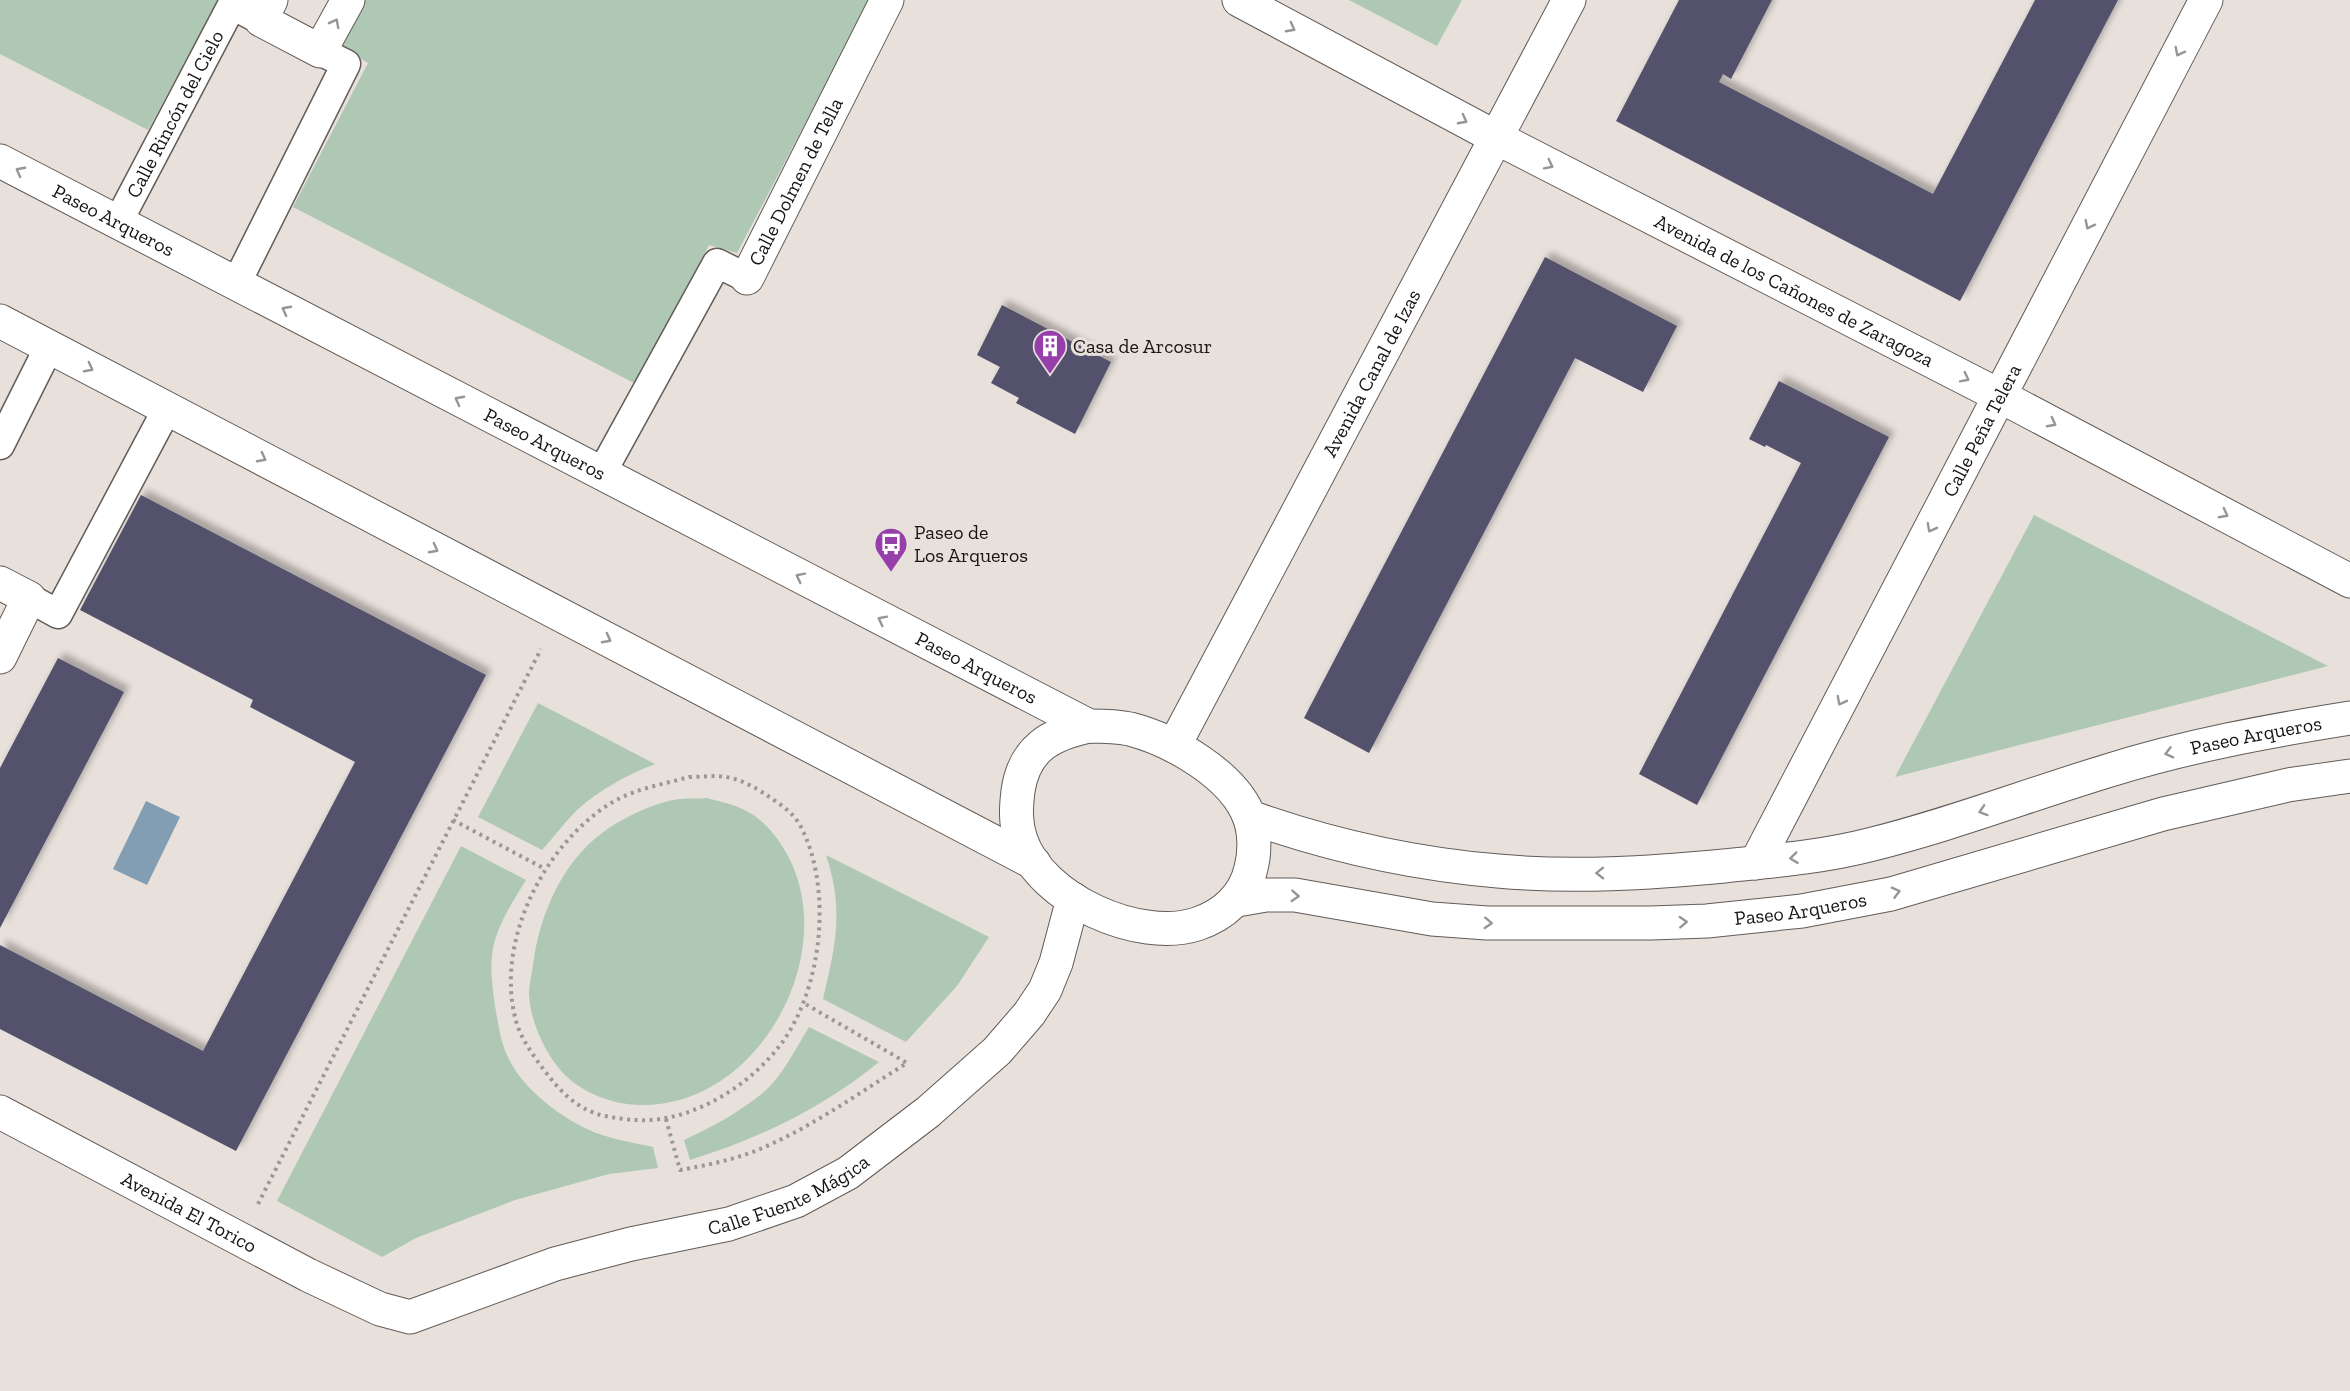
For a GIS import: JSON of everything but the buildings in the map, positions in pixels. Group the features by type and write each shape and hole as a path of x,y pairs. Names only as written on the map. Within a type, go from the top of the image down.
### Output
{"street":[{"path":"320,51 348,0"},
{"name":"Calle Dolmen de Tella","path":"601,474 717,263 747,278 887,0"},
{"name":"Avenida de los Cañones de Zaragoza","path":"1239,0 1497,138 2000,396 2350,581"},
{"name":"Avenida Canal de Izas","path":"1174,746 1569,0"},
{"name":"Calle Peña Telera","path":"1756,863 2206,0"},
{"name":"Calle Rincón del Cielo","path":"118,222 232,5 266,10 320,51 346,64 236,284"},
{"name":"Paseo Arqueros","path":"0,161 1089,726"},
{"path":"0,321 1034,863"},
{"path":"0,445 49,347"},
{"path":"0,583 58,614 167,409"},
{"path":"0,657 29,598"},
{"name":"Paseo Arqueros","path":"1250,817 1338,845 1498,871 1583,873 1663,871 1756,863 1866,846 2162,755 2215,742 2350,718"},
{"path":"1089,726 1130,729 1174,746 1201,762 1222,779 1238,797 1250,817 1254,836 1252,862 1249,879 1237,900 1221,912 1196,924 1167,928 1131,924 1098,913 1073,899 1048,880 1034,863 1021,841 1015,814 1020,780 1025,765 1037,748 1052,737 1068,730 1089,726"},
{"name":"Paseo Arqueros","path":"1237,900 1266,895 1295,895 1432,918 1487,923 1707,921 1802,911 1891,894 2163,814 2288,785 2350,776"},
{"name":"Calle Fuente Mágica","path":"380,1309 410,1317 555,1264 631,1244 729,1224 796,1201 848,1173 928,1112 997,1051 1029,1014 1044,990 1056,963 1073,899"},
{"name":"Avenida El Torico","path":"0,1112 240,1239 380,1309"}],"path":[{"path":"240,1239 559,614"},
{"path":"689,777 727,777 758,789 786,808 801,826 819,889 821,921 810,981 782,1043 756,1072 730,1091 695,1109 666,1118 629,1120 597,1114 576,1104 559,1089 526,1045 515,1017 511,987 512,958 522,921 545,869 573,834 612,803 652,786 689,777"},
{"path":"453,820 545,869"},
{"path":"666,1118 680,1170 721,1162 760,1149 833,1111 907,1063 802,1002"}],"green space":[{"path":"0,0 218,0 148,130 0,54"},
{"path":"364,0 870,0 737,253 709,245 636,384 293,207 368,63 340,47"},
{"path":"1349,0 1462,0 1437,46"},
{"path":"2034,515 2328,666 1895,777"},
{"path":"538,703 655,764 634,773 595,796 573,815 542,850 478,817"},
{"path":"707,798 735,806 756,817 782,845 789,858 802,897 804,939 795,981 777,1020 752,1055 719,1082 682,1099 640,1105 608,1100 579,1086 562,1072 549,1055 535,1025 529,990 536,945 548,906 557,887 580,853 612,826 653,806 679,799"},
{"path":"461,846 526,880 500,925 491,961 500,1031 513,1067 530,1089 575,1123 603,1135 653,1147 658,1168 609,1174 515,1200 416,1238 382,1257 277,1201"},
{"path":"826,855 989,937 957,986 906,1042 823,999 836,927 835,893"},
{"path":"809,1027 879,1062 858,1079 813,1108 765,1132 690,1160 684,1140 726,1119 764,1092 783,1070"}],"water":[{"path":"146,801 180,817 147,885 113,869"}],"place":[{"name":"Casa de Arcosur","path":"1050,375"},
{"name":"Paseo de Los Arqueros","path":"891,573"}]}
